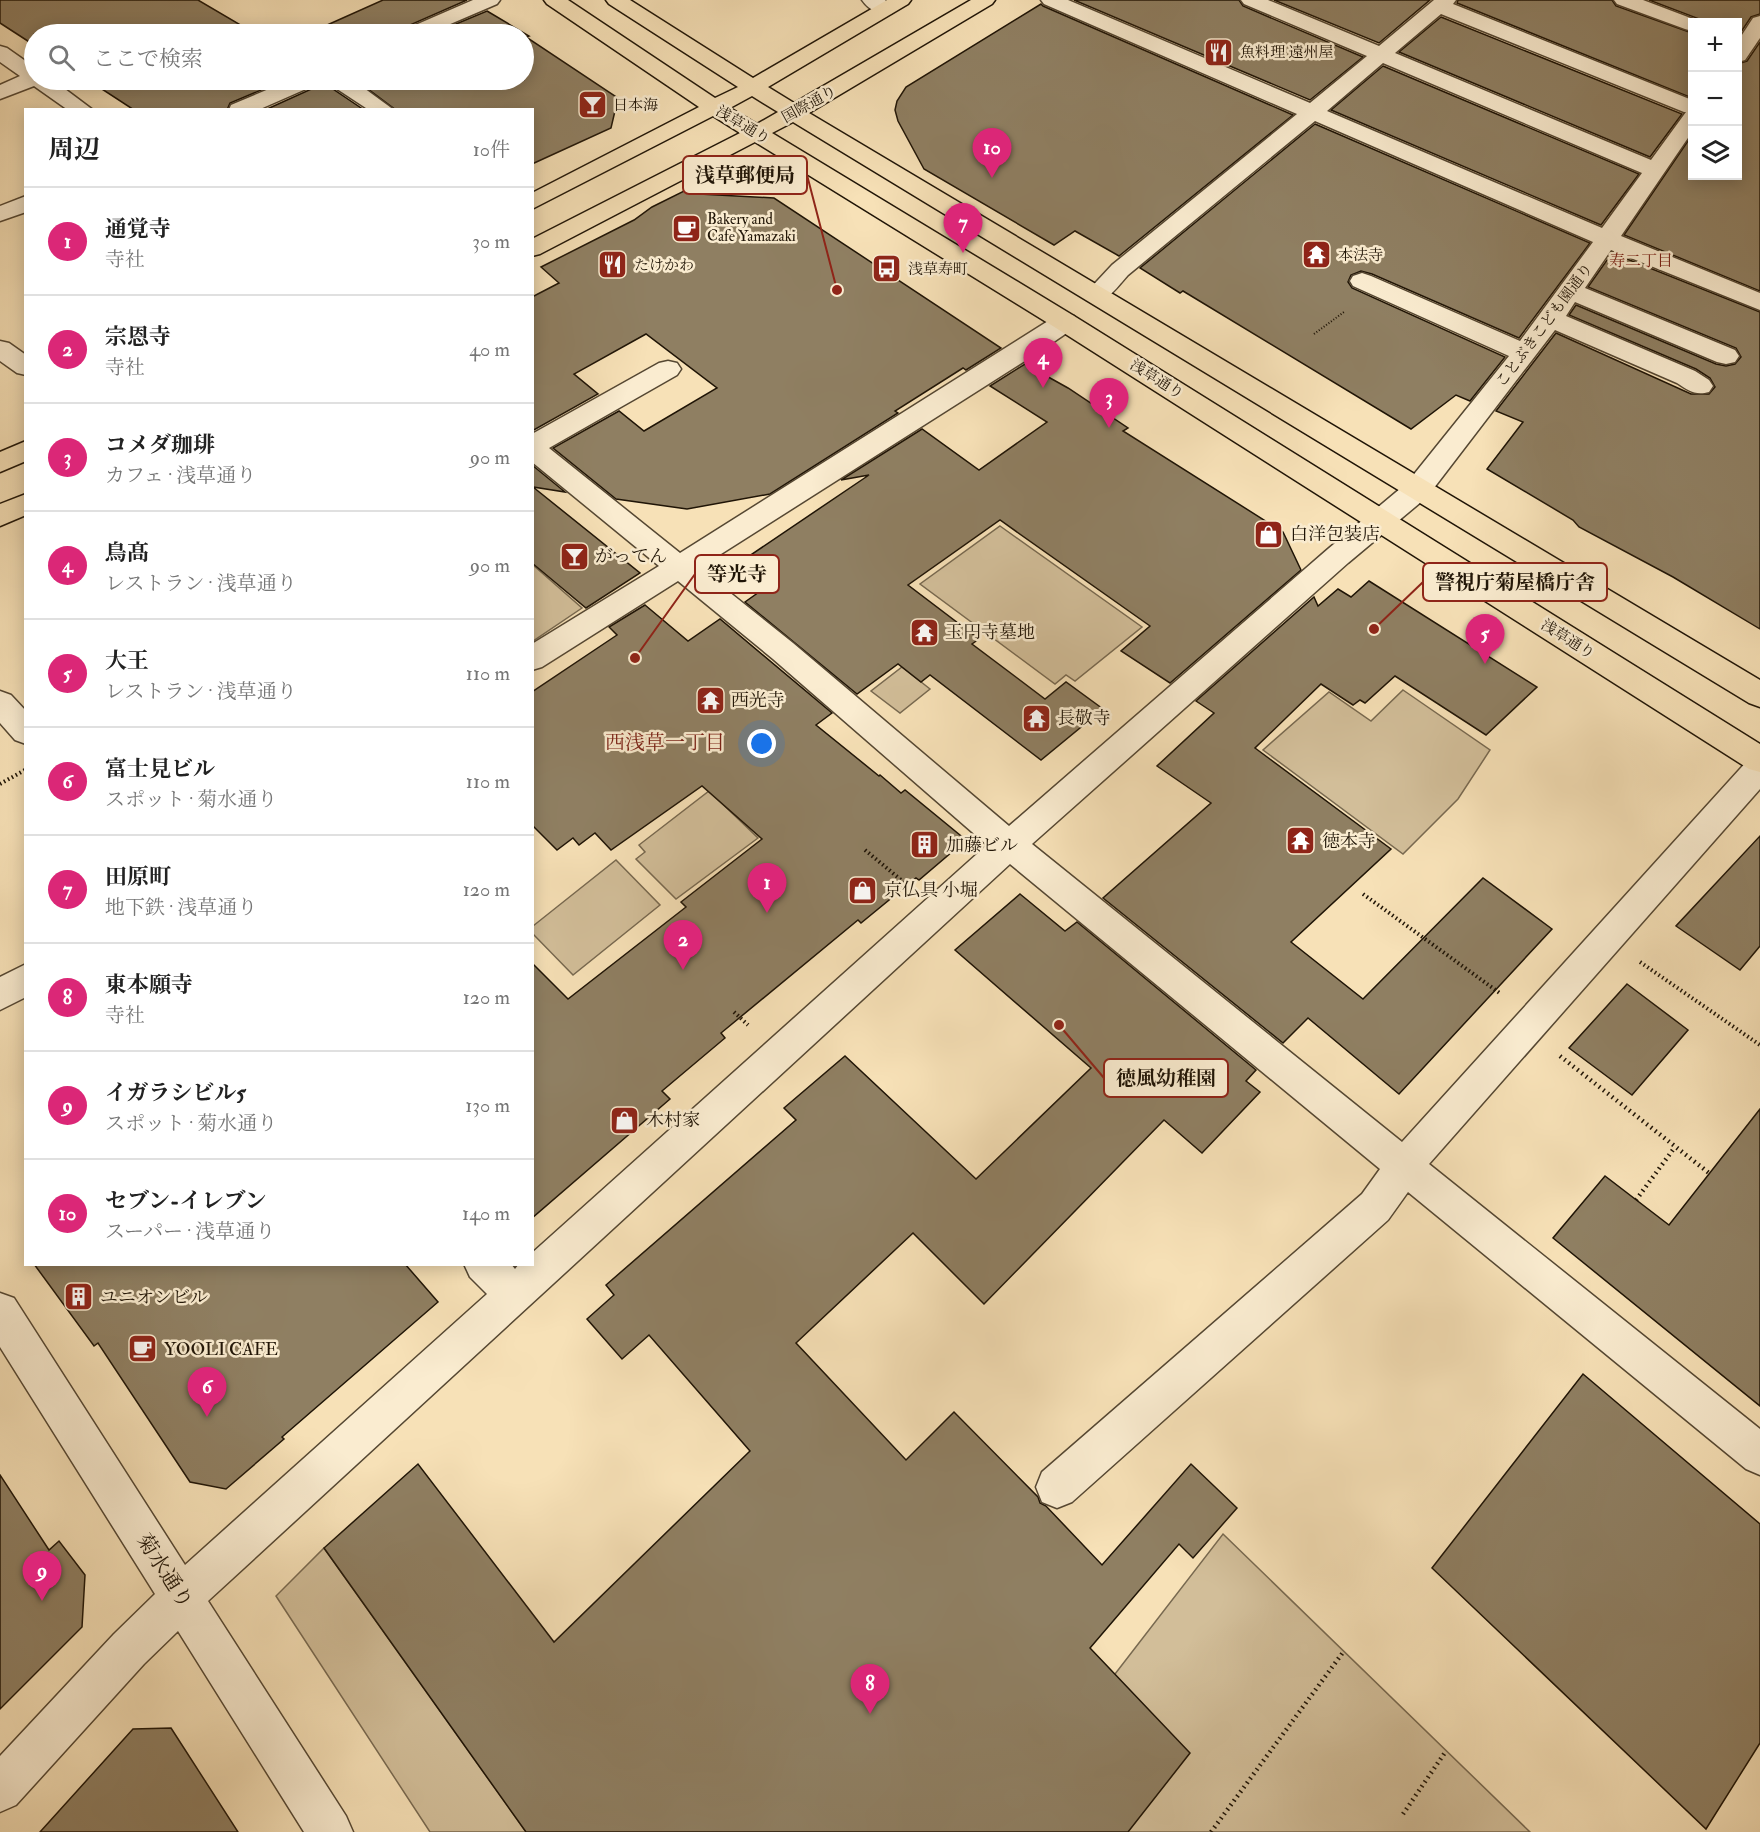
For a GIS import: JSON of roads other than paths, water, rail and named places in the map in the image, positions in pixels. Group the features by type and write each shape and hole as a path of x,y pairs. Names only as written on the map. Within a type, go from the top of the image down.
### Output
{"main road":[{"name":"浅草通り","path":"554,0 715,108 1065,322 1760,760"},
{"path":"616,0 794,113 1760,695"},
{"name":"国際通り","path":"534,248 794,113 985,0"},
{"path":"534,200 753,87 886,3"},
{"path":"0,463 24,451"},
{"path":"0,516 24,504"}],"street":[{"path":"434,24 490,0"},
{"path":"1051,0 1760,302"},
{"path":"1251,0 1283,5 1381,54 1655,170"},
{"path":"1624,0 1688,24"},
{"path":"1096,295 1120,270 1442,3 1688,105"},
{"path":"1745,48 1760,22"},
{"path":"0,52 24,70"},
{"path":"0,93 24,82"},
{"path":"54,90 79,108"},
{"path":"244,108 284,90"},
{"path":"354,90 381,108"},
{"name":"ことぶきこども園通り","path":"0,1789 129,1649 182,1596 1009,844 1380,519 1417,490 1551,319 1688,123"},
{"path":"0,214 24,204"},
{"path":"1362,281 1525,353"},
{"path":"1571,291 1726,356"},
{"path":"1551,319 1686,377 1700,386"},
{"path":"534,658 1021,352 1065,322"},
{"path":"0,349 24,366"},
{"path":"534,446 668,369"},
{"path":"534,449 783,651 1009,844 1760,1455"},
{"path":"0,703 24,730"},
{"path":"1057,1487 1375,1207 1405,1165 1760,768"},
{"path":"0,995 24,980"},
{"path":"485,1266 514,1294"},
{"name":"菊水通り","path":"0,1312 330,1832"}],"place":[{"name":"魚料理 遠州屋","path":"1219,52"},
{"name":"日本海","path":"592,105"},
{"name":"セブン-イレブン","path":"992,178"},
{"name":"Bakery and Cafe Yamazaki","path":"686,228"},
{"name":"田原町","path":"963,253"},
{"name":"本法寺","path":"1317,255"},
{"name":"たけかわ","path":"613,265"},
{"name":"浅草寿町","path":"887,269"},
{"name":"浅草郵便局","path":"837,290"},
{"name":"鳥髙","path":"1043,388"},
{"name":"コメダ珈琲","path":"1109,428"},
{"name":"白洋包装店","path":"1269,534"},
{"name":"がってん","path":"574,556"},
{"name":"警視庁菊屋橋庁舎","path":"1374,629"},
{"name":"玉円寺墓地","path":"924,632"},
{"name":"等光寺","path":"635,658"},
{"name":"大王","path":"1485,664"},
{"name":"西光寺","path":"710,700"},
{"name":"長敬寺","path":"1036,718"},
{"name":"徳本寺","path":"1301,841"},
{"name":"加藤ビル","path":"925,845"},
{"name":"京仏具 小堀","path":"863,890"},
{"name":"通覚寺","path":"767,913"},
{"name":"宗恩寺","path":"683,970"},
{"name":"徳風幼稚園","path":"1059,1025"},
{"name":"木村家","path":"625,1120"},
{"name":"ユニオンビル","path":"79,1297"},
{"name":"YOOLI CAFE","path":"143,1349"},
{"name":"富士見ビル","path":"207,1417"},
{"name":"イガラシビル5","path":"42,1601"},
{"name":"東本願寺","path":"870,1714"}],"district":[{"name":"寿二丁目","path":"1641,260"},
{"name":"西浅草一丁目","path":"665,742"}]}
